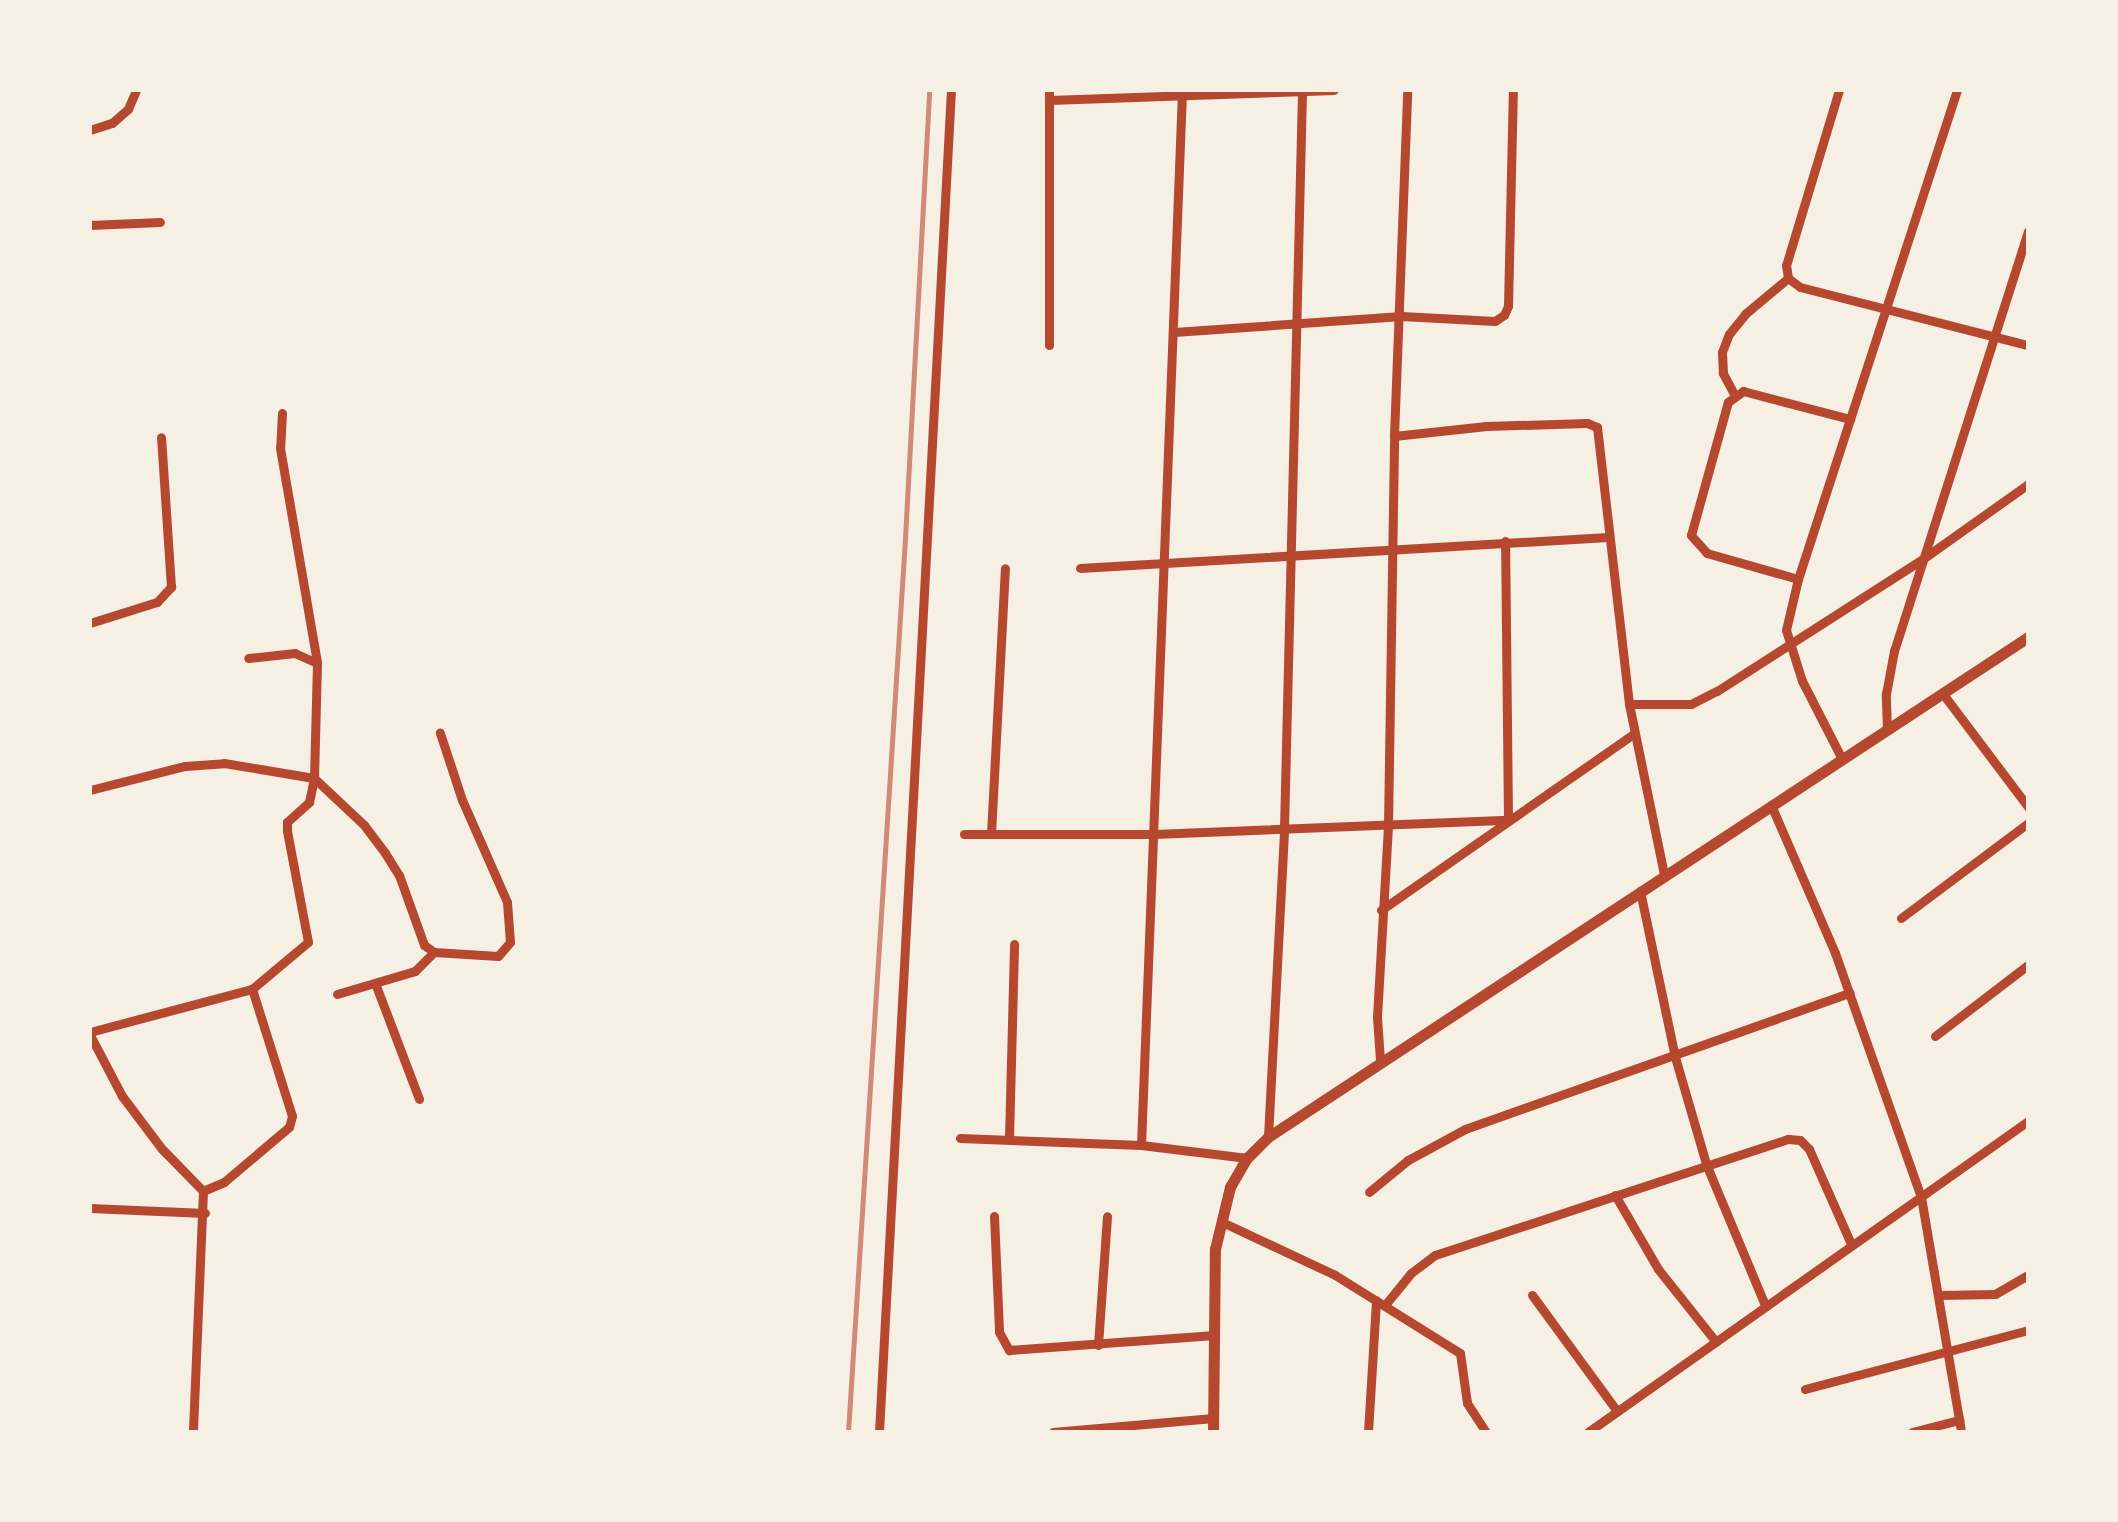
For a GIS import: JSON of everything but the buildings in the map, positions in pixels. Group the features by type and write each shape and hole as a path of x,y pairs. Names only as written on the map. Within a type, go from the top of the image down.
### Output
{"street":[{"path":"90,130 112,123 128,108 136,90"},
{"path":"878,1432 951,90"},
{"path":"1049,345 1049,95 1334,90"},
{"path":"1380,1060 1380,910 1388,826 1394,436 1407,90"},
{"path":"1174,332 1401,316 1495,321 1504,315 1508,306 1513,90"},
{"path":"1839,90 1786,265 1788,278 1800,287 2028,345"},
{"path":"1842,759 1789,648 1786,630 1798,579 1957,90"},
{"path":"1268,1137 1284,829 1302,91"},
{"path":"1141,1145 1182,92"},
{"path":"90,225 160,222"},
{"path":"1887,730 1886,694 1894,652 2028,231"},
{"path":"1788,278 1745,314 1729,334 1722,352 1723,373 1734,394 1695,508 1691,535 1707,553 1798,579"},
{"path":"1734,394 1743,391 1850,418"},
{"path":"193,1432 203,1191 162,1149 122,1096 90,1034 252,989 308,942 286,831 288,822 309,802 314,778 317,663 280,448 282,413"},
{"path":"1394,436 1486,426 1588,423 1598,427 1633,734 1664,874"},
{"path":"90,623 157,602 170,587 161,437"},
{"path":"1629,704 1691,704 1789,648 2028,484"},
{"path":"1080,568 1608,537"},
{"path":"1505,541 1508,820"},
{"path":"991,834 1005,568"},
{"path":"1213,1432 1215,1249 1230,1187 1246,1158 1268,1137 1380,1060 2028,637"},
{"path":"248,658 295,653 317,663"},
{"path":"1943,694 2028,807"},
{"path":"90,790 185,766 224,763 314,778 364,825 385,852 399,874 416,932 434,952 498,956 510,942 512,926 506,902 462,800 440,733"},
{"path":"1380,910 1633,734"},
{"path":"1771,805 1850,993 1921,1197 1961,1432"},
{"path":"964,834 1154,834 1508,820"},
{"path":"1900,918 2028,823"},
{"path":"1640,891 1675,1056 1706,1164 1766,1305"},
{"path":"1009,1138 1014,944"},
{"path":"337,994 415,971 434,952"},
{"path":"1935,1036 2028,965"},
{"path":"375,983 419,1099"},
{"path":"203,1191 224,1182 289,1127 292,1116 252,989"},
{"path":"1369,1192 1408,1160 1465,1129 1850,993"},
{"path":"1588,1432 2028,1121"},
{"path":"960,1138 1141,1145 1246,1158"},
{"path":"1368,1432 1381,1302 1436,1254 1788,1138 1800,1140 1851,1244"},
{"path":"1615,1195 1658,1268 1716,1342"},
{"path":"90,1208 204,1213"},
{"path":"994,1216 999,1332 1004,1344 1018,1352 1214,1336"},
{"path":"1098,1345 1106,1216"},
{"path":"1222,1222 1281,1247 1381,1302 1460,1353 1467,1403 1486,1432"},
{"path":"1939,1295 1995,1294 2028,1274"},
{"path":"1532,1295 1617,1411"},
{"path":"1805,1389 2028,1330"},
{"path":"1054,1432 1213,1418"},
{"path":"1912,1432 1959,1420"}],"railway":[{"path":"848,1432 905,538 929,90"}]}
